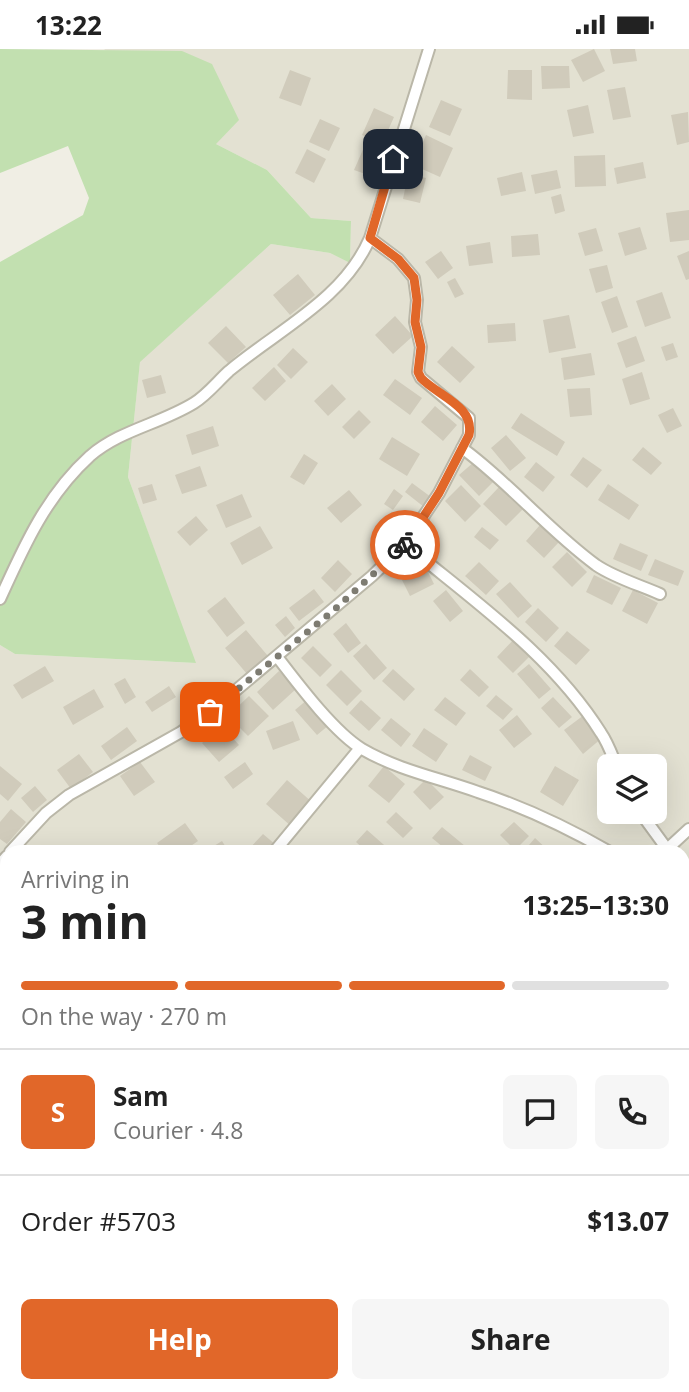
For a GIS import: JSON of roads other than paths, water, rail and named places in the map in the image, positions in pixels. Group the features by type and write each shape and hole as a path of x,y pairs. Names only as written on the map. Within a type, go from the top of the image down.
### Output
{"street":[{"path":"0,599 44,509 89,457 121,435 200,399 229,372 310,310 347,277 370,238 429,49"},
{"path":"17,845 46,813 69,795 181,732 278,658 405,544 439,493 470,431 469,418 428,386 418,372 421,347 415,322 417,300 414,278 398,259 370,238"},
{"path":"462,447 491,468 532,509 599,567 660,594"},
{"path":"405,544 541,657 603,735 611,754"},
{"path":"278,658 300,687 360,748 397,765 482,793 568,828 598,845"},
{"path":"280,845 360,748"},
{"path":"648,824 661,845"},
{"path":"672,845 689,829"}]}
